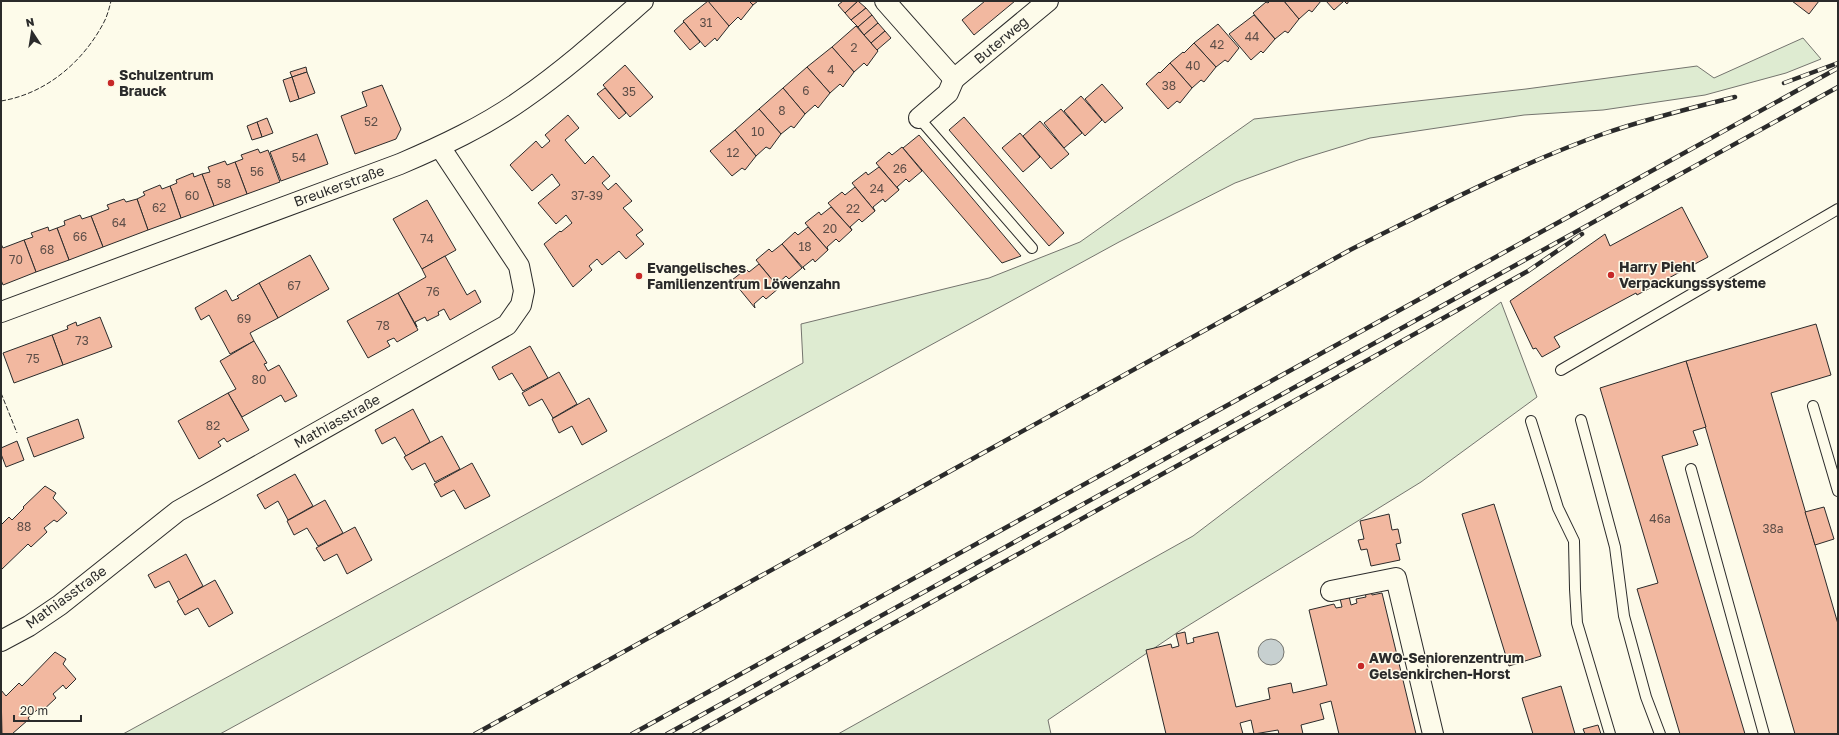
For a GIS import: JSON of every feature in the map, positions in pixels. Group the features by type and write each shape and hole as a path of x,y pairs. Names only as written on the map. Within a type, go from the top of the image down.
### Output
{"street":[{"name":"Breukerstraße","path":"1,312 440,147 523,99 570,64 643,1"},
{"path":"885,1 954,79"},
{"name":"Buterweg","path":"919,118 948,93 954,79 1048,1"},
{"name":"Mathiasstraße","path":"1,641 29,626 60,605 178,511 507,325 521,305 524,291 519,266 440,147"},
{"path":"1331,591 1396,578 1433,734"}],"lane":[{"path":"919,118 1032,248"},
{"path":"1561,370 1838,209"},
{"path":"1813,406 1838,491"},
{"path":"1580,420 1615,547 1624,616 1646,697 1660,734"},
{"path":"1531,421 1558,508 1574,541 1577,623 1610,734"},
{"path":"1691,470 1764,734"}],"green space":[{"path":"1803,38 1821,59 1786,73 1705,95 1603,110 1524,115 1370,138 1298,160 1235,183 1119,242 220,734 123,734 803,363 801,324 989,278 1080,242 1254,119 1526,89 1697,66 1714,78"},
{"path":"1501,302 1537,397 1421,482 1181,630 1048,720 1051,734 838,734 1193,536"}],"shaded area":[{"path":"1271,639 1280,643 1284,652 1280,661 1271,665 1262,661 1258,652 1262,643"}],"building":[{"path":"707,1 749,1 753,5 741,20 738,17 729,26"},
{"path":"708,1 729,26 717,41 715,38 705,47 683,21"},
{"path":"749,1 758,1 753,5"},
{"path":"843,1 858,1 845,13 838,5"},
{"path":"858,1 866,8 851,20 845,13"},
{"path":"985,1 1015,1 974,35 962,20"},
{"path":"1270,1 1284,1 1299,19 1288,33 1285,31 1275,39 1253,13 1266,2 1268,3"},
{"path":"1284,1 1321,1 1312,12 1309,10 1299,19"},
{"path":"1326,1 1344,1 1334,10"},
{"path":"1792,1 1819,1 1809,14"},
{"path":"866,8 872,15 858,27 851,20"},
{"path":"872,15 878,23 864,35 858,27"},
{"path":"1254,15 1275,39 1263,53 1261,51 1251,60 1229,34"},
{"path":"684,22 700,42 690,50 674,31"},
{"path":"878,23 885,31 871,43 864,35"},
{"path":"1218,24 1239,48 1228,62 1225,60 1216,67 1194,43"},
{"path":"856,26 878,51 867,66 864,63 854,72 832,47"},
{"path":"885,31 891,38 877,50 871,43"},
{"path":"1194,43 1216,67 1204,82 1201,80 1192,88 1170,63 1183,52 1184,53"},
{"path":"832,47 854,72 843,87 840,84 830,93 807,67"},
{"path":"1170,63 1192,88 1180,103 1177,101 1168,109 1146,84"},
{"path":"625,65 653,97 630,117 603,85"},
{"path":"306,67 307,72 292,77 290,72"},
{"path":"807,67 830,93 818,108 815,105 805,114 783,88"},
{"path":"307,72 315,93 299,99 292,77"},
{"path":"292,77 299,99 290,102 283,80"},
{"path":"1102,84 1123,108 1105,123 1085,99"},
{"path":"382,85 401,129 396,139 355,154 341,116 367,106 362,92"},
{"path":"605,88 626,113 619,119 597,94"},
{"path":"783,88 805,114 794,128 791,126 781,134 759,109"},
{"path":"1081,96 1102,120 1085,136 1064,111"},
{"path":"759,109 781,134 770,149 766,147 756,156 735,130"},
{"path":"1061,109 1082,133 1064,148 1044,123"},
{"path":"568,115 579,128 565,140 585,164 593,156 610,176 602,183 608,190 616,183 632,201 623,208 643,230 636,235 644,244 626,259 619,251 602,265 597,259 589,266 592,270 573,287 544,244 572,223 566,215 556,224 538,203 560,185 552,174 532,191 510,165 536,141 542,148 550,141 545,135"},
{"path":"964,117 1064,233 1049,246 949,130"},
{"path":"267,118 273,133 262,137 257,122"},
{"path":"1040,121 1069,154 1051,169 1023,136"},
{"path":"257,122 262,137 252,140 247,126"},
{"path":"735,130 756,156 745,170 742,168 732,176 710,151"},
{"path":"1020,133 1040,157 1023,172 1002,148"},
{"path":"317,134 328,164 281,181 270,152"},
{"path":"919,135 1021,256 1002,263 903,148"},
{"path":"902,147 922,171 909,182 906,179 897,187 899,190 876,163 889,152 892,155"},
{"path":"258,149 260,153 268,150 280,182 247,194 235,162 243,159 241,155"},
{"path":"225,161 227,165 235,162 247,194 214,206 202,174 210,172 208,167"},
{"path":"879,167 899,190 885,202 883,199 873,207 875,211 852,183 866,172 868,175"},
{"path":"193,173 194,177 202,174 214,206 181,218 170,186 177,183 176,180"},
{"path":"160,185 162,189 170,186 181,218 148,230 137,199 145,195 143,192"},
{"path":"855,187 875,211 862,222 859,219 850,227 852,230 828,203 842,192 845,195"},
{"path":"124,199 126,202 137,199 148,230 103,247 91,216 109,209 107,205"},
{"path":"427,200 456,250 422,269 393,219"},
{"path":"831,207 852,230 839,242 836,239 827,247 828,250 805,223 819,212 821,215"},
{"name":"Harry Piehl Verpackungssysteme","path":"1682,207 1708,257 1637,295 1636,293 1554,337 1560,347 1542,357 1536,348 1533,349 1510,301 1605,234 1610,246"},
{"path":"80,215 82,219 91,216 103,247 69,260 57,228 65,225 64,221"},
{"path":"48,227 49,231 57,228 69,260 36,272 24,240 33,237 31,233"},
{"path":"808,227 828,250 815,262 813,259 803,267 805,270 782,244 795,232 798,235"},
{"path":"24,240 36,272 3,285 1,280 1,244 3,248"},
{"path":"782,244 802,268 789,279 786,276 777,284 779,288 756,260 769,249 772,252"},
{"path":"310,255 329,289 278,318 259,283"},
{"path":"445,256 467,295 475,290 481,302 450,320 444,309 438,312 439,315 427,321 425,317 415,322 417,327 398,293 426,277 422,269"},
{"path":"759,264 779,288 766,299 763,296 754,304 755,308 732,280 746,269 749,272"},
{"path":"259,283 278,318 250,333 254,341 230,354 209,315 201,320 195,308 226,290 232,301 239,298 237,296"},
{"path":"398,293 418,330 397,342 394,338 387,341 390,346 368,358 347,321"},
{"path":"100,317 112,347 63,365 52,335 68,329 67,326 76,322 77,326"},
{"path":"1816,324 1831,375 1771,393 1838,624 1838,734 1795,734 1686,361"},
{"path":"52,335 63,365 14,383 3,353"},
{"path":"254,341 267,363 264,364 268,371 279,365 297,396 285,402 281,395 242,417 228,393 236,389 220,361"},
{"path":"530,346 548,378 523,391 512,373 499,380 492,367"},
{"path":"1686,361 1706,427 1693,431 1698,445 1662,456 1745,734 1680,734 1637,589 1658,583 1600,388"},
{"path":"559,372 577,404 553,418 542,399 529,406 522,393"},
{"path":"228,393 249,430 227,442 224,438 218,442 221,446 199,459 178,421"},
{"path":"589,398 607,431 582,445 572,426 559,433 552,419"},
{"path":"413,409 430,442 406,456 395,437 382,444 375,430"},
{"path":"78,419 84,438 34,457 27,438"},
{"path":"442,436 460,469 435,482 425,463 412,470 404,457"},
{"path":"17,441 24,460 6,467 1,454 1,448"},
{"path":"472,463 490,496 465,509 454,490 441,497 434,484"},
{"path":"295,474 313,506 288,520 278,501 265,509 257,495"},
{"path":"45,486 56,493 53,498 67,513 57,522 54,520 44,528 47,532 31,547 28,544 1,570 1,525 9,517 12,520"},
{"path":"325,500 343,533 318,546 307,528 294,535 287,521"},
{"path":"1494,504 1541,656 1509,666 1462,514"},
{"path":"1824,507 1834,539 1815,545 1805,512"},
{"path":"1389,514 1392,530 1398,529 1401,543 1396,544 1400,560 1371,566 1367,549 1361,550 1358,540 1364,539 1360,521"},
{"path":"355,527 372,560 347,574 337,554 324,561 316,548"},
{"path":"186,554 203,586 179,600 169,581 155,588 148,575"},
{"path":"215,580 233,613 209,627 198,608 185,615 177,601"},
{"name":"AWO-Seniorenzentrum Gelsenkirchen-Horst","path":"1348,592 1351,605 1357,603 1356,599 1366,597 1365,593 1371,592 1372,595 1382,593 1416,734 1339,734 1331,701 1320,704 1324,719 1301,725 1303,734 1279,734 1278,730 1254,734 1251,720 1240,723 1243,734 1166,734 1146,650 1171,644 1172,648 1179,646 1176,634 1185,632 1187,644 1194,642 1193,638 1218,632 1236,707 1270,699 1268,688 1291,683 1293,693 1327,685 1309,610 1334,604 1336,608 1342,607 1339,594"},
{"path":"55,652 66,659 63,664 76,679 66,689 63,685 53,694 56,698 40,713 37,710 28,718 30,721 28,720 12,734 2,734 1,690 6,696 19,683 22,686"},
{"path":"1561,686 1575,734 1533,734 1522,698"},
{"path":"1598,725 1601,734 1585,734 1583,729"}],"railway":[{"path":"1784,83 1838,63"},
{"path":"632,734 1838,68"},
{"path":"667,734 1838,87"},
{"path":"475,734 1350,250 1475,188 1538,159 1636,123 1735,97"},
{"path":"694,734 1528,271 1582,234"}],"fence":[{"path":"1,101 33,92 47,84 73,64 84,52 103,24 111,1"},
{"path":"1,393 17,433"}],"place":[{"name":"Schulzentrum Brauck","path":"111,83"},
{"name":"Harry Piehl Verpackungssysteme","path":"1611,275"},
{"name":"Evangelisches Familienzentrum Löwenzahn","path":"639,276"},
{"name":"AWO-Seniorenzentrum Gelsenkirchen-Horst","path":"1361,666"}]}
